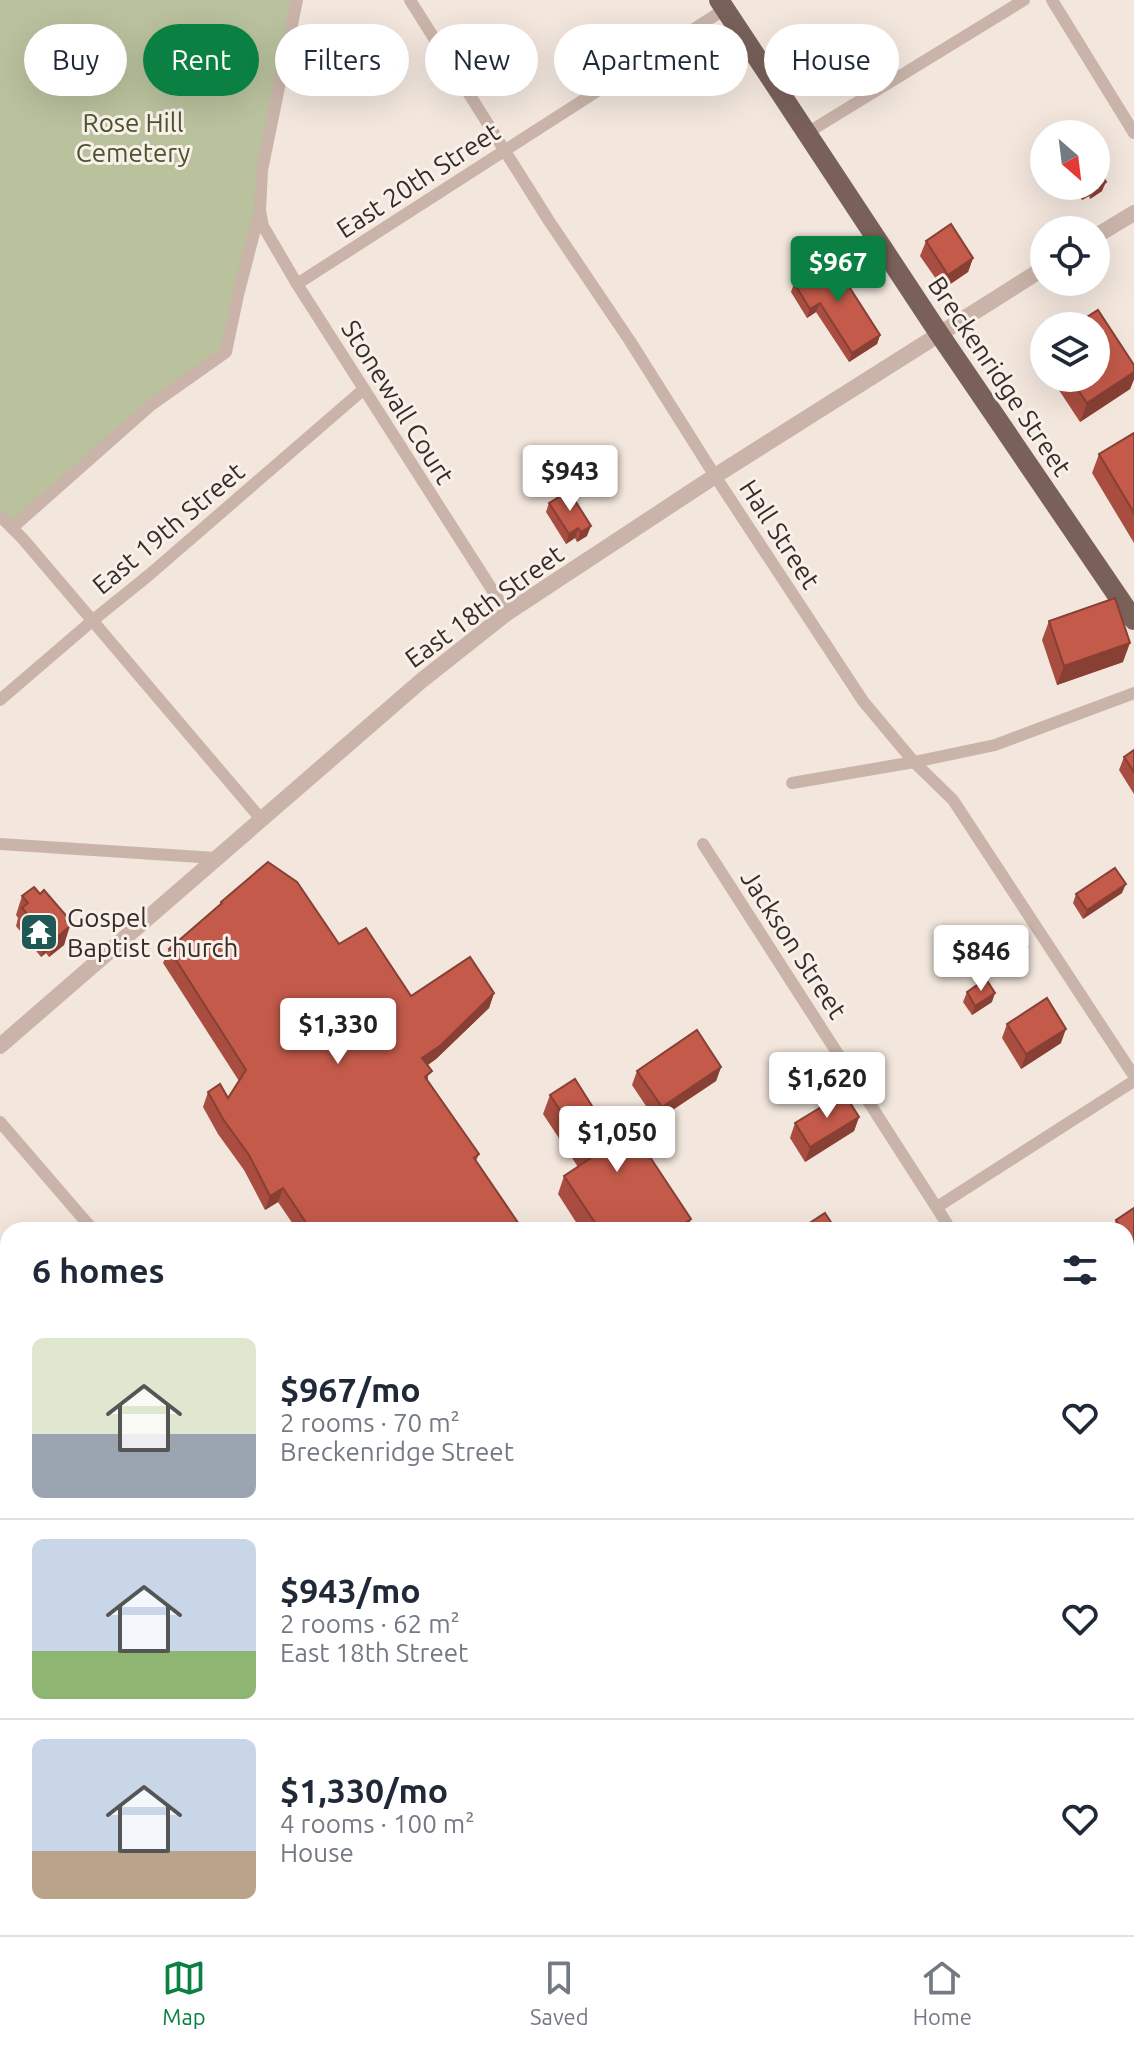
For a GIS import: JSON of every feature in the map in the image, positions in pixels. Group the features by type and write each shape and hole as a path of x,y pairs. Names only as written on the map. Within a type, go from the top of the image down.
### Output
{"main road":[{"name":"Breckenridge Street","path":"722,5 940,335 1134,620"}],"street":[{"path":"12,528 151,405 226,352 260,211 262,170 297,0"},
{"name":"Hall Street","path":"410,0 549,221 863,701 914,762 953,800 1134,1078"},
{"path":"807,133 1024,0"},
{"path":"1052,0 1134,133"},
{"name":"East 20th Street","path":"297,284 505,151 722,5"},
{"name":"Stonewall Court","path":"260,211 263,226 297,284 507,613"},
{"path":"1110,228 1134,213"},
{"name":"East 18th Street","path":"0,1046 421,681 507,613 715,476 1030,277"},
{"name":"East 19th Street","path":"0,700 364,389"},
{"path":"0,516 261,819"},
{"path":"792,783 995,745 1134,693"},
{"path":"0,844 216,858"},
{"name":"Jackson Street","path":"703,844 946,1222"},
{"path":"937,1207 1134,1078"},
{"path":"0,1122 86,1222"}],"green space":[{"name":"Rose Hill Cemetery","path":"0,0 297,0 293,24 275,24 275,96 279,96 260,202 226,352 151,405 12,528 0,516"}],"building":[{"path":"951,224 973,258 948,275 926,241"},
{"path":"835,257 851,283 848,285 880,335 852,353 820,303 810,309 794,283"},
{"path":"1110,328 1134,365 1134,372 1110,388"},
{"path":"1080,392 1104,392 1087,403"},
{"path":"1134,433 1134,513 1099,454"},
{"path":"569,491 591,526 581,532 578,528 569,534 549,503"},
{"path":"1115,598 1130,643 1064,666 1049,621"},
{"path":"1134,750 1134,772 1124,757"},
{"path":"268,862 297,882 339,944 366,928 411,996 470,957 494,993 441,1045 422,1058 432,1071 425,1077 479,1154 474,1158 518,1222 306,1222 283,1188 270,1196 249,1155 208,1092 220,1084 228,1098 246,1070 169,949"},
{"path":"1115,868 1126,884 1087,910 1076,894"},
{"path":"34,887 40,894 44,890 69,919 66,921 70,926 56,938 53,934 48,938 22,908 28,903 22,896"},
{"path":"1017,929 1028,947 1004,963 992,945"},
{"path":"986,979 995,993 975,1006 967,992"},
{"path":"1047,998 1066,1029 1026,1054 1007,1024"},
{"path":"697,1030 721,1067 662,1107 637,1071"},
{"path":"575,1079 616,1144 634,1133 691,1219 686,1222 595,1222 564,1176 591,1158 550,1095"},
{"path":"844,1093 859,1117 810,1147 795,1123"},
{"path":"1134,1208 1134,1222 1116,1220"},
{"path":"825,1213 831,1222 811,1222"}],"place":[{"name":"Gospel Baptist Church","path":"39,932"}]}
